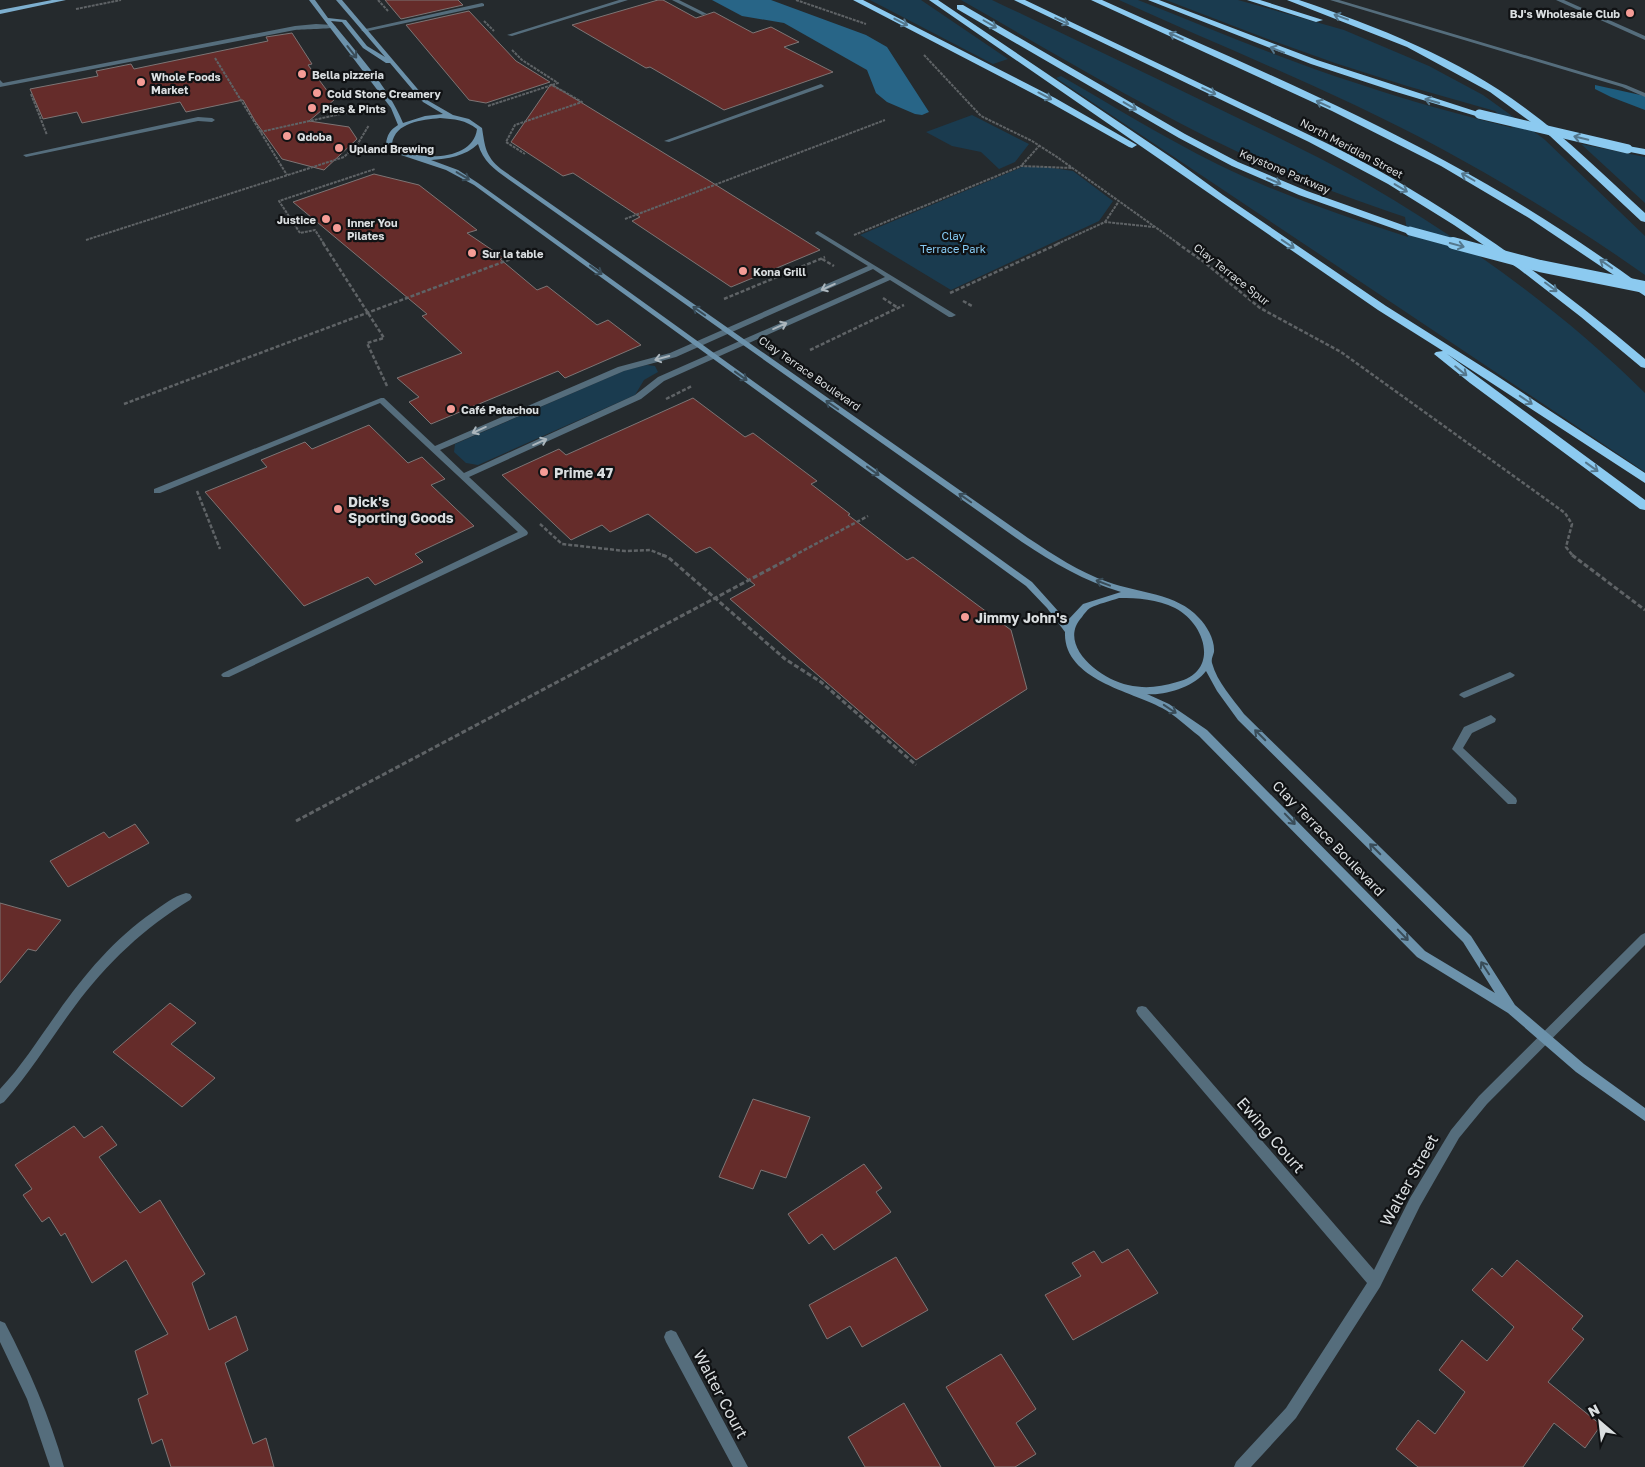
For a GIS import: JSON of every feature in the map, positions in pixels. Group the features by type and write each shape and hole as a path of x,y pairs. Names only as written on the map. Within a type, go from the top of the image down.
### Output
{"highway":[{"path":"857,0 1052,100 1219,197"},
{"path":"933,0 1172,162 1219,197 1382,308 1490,376 1645,479"},
{"name":"Keystone Parkway","path":"948,0 1182,136 1227,160 1302,193 1410,231 1540,266 1645,287"},
{"name":"North Meridian Street","path":"1018,0 1294,131 1391,182 1463,225 1509,256 1580,310 1645,365"},
{"name":"North Meridian Street","path":"1095,0 1342,113 1422,152 1487,188 1544,223 1645,293"},
{"path":"1152,0 1324,67 1407,94 1479,114 1645,152"},
{"path":"1251,0 1343,27 1418,56 1464,78 1537,122"},
{"path":"1291,0 1346,19 1423,52 1476,80 1522,109 1571,149 1645,219"},
{"path":"1382,308 1474,381 1645,506"}],"main road":[{"path":"0,12 63,0"}],"street":[{"path":"312,0 385,94 394,108 401,126"},
{"path":"339,0 425,101 451,117"},
{"path":"510,35 625,0"},
{"path":"675,0 704,14"},
{"path":"1333,0 1624,86 1644,94"},
{"path":"1558,0 1645,38"},
{"path":"364,30 482,5"},
{"path":"295,28 298,24 327,19 344,21 365,47 399,70"},
{"path":"0,82 1,85 295,28 316,26 333,28"},
{"path":"667,141 821,86"},
{"path":"451,117 424,118 401,126 390,135 389,144 396,152 443,165 463,174 1029,584 1069,630"},
{"name":"Clay Terrace Boulevard","path":"451,117 468,120 476,124 480,129 483,154 492,164 727,332 1025,540 1063,565 1104,584 1149,596"},
{"path":"26,155 198,119 212,120"},
{"path":"418,158 440,158 461,152 476,144 480,139"},
{"path":"818,232 952,315"},
{"path":"435,449 620,369 673,355 872,267"},
{"path":"464,476 638,397 661,379 890,278"},
{"path":"157,490 381,400 524,532 226,674"},
{"path":"1118,595 1149,596 1178,607 1192,616 1202,627 1208,640 1210,652 1201,672 1190,681 1177,687 1161,690 1126,689 1098,678 1085,669 1070,647 1069,630 1076,615 1090,603 1118,595"},
{"name":"Clay Terrace Boulevard","path":"1207,662 1220,689 1240,717 1467,939 1512,1009"},
{"path":"1464,695 1510,674"},
{"name":"Clay Terrace Boulevard","path":"1126,689 1166,706 1203,733 1421,954 1512,1009 1544,1039 1580,1068 1645,1115"},
{"path":"1491,719 1468,730 1456,749 1512,801"},
{"path":"0,1098 30,1063 70,1004 96,972 122,944 148,922 186,897"},
{"name":"Walter Street","path":"1241,1467 1291,1413 1375,1282 1414,1202 1456,1134 1483,1100 1645,938"},
{"name":"Ewing Court","path":"1142,1011 1375,1282"},
{"path":"0,1328 33,1395 57,1467"},
{"name":"Walter Court","path":"671,1337 741,1467"}],"path":[{"path":"796,0 872,27"},
{"path":"211,51 287,175"},
{"name":"Clay Terrace Spur","path":"920,52 962,98 982,116 1039,146 1072,168 1204,262 1260,308 1340,352 1565,512 1570,517 1572,528 1566,545 1567,549 1583,564 1645,610"},
{"path":"488,106 552,85 582,102 515,125 506,142 525,154"},
{"path":"28,87 52,149"},
{"path":"260,132 354,111"},
{"path":"625,219 885,120"},
{"path":"86,240 344,157 362,142 364,132 369,124"},
{"path":"1021,166 1039,146"},
{"path":"854,235 1021,166 1072,168"},
{"path":"375,169 279,201 300,234 315,230 384,338 367,343 386,385 393,392"},
{"path":"1105,222 1119,201"},
{"path":"950,293 1105,222 1155,227"},
{"path":"724,299 844,249"},
{"path":"124,404 518,256"},
{"path":"810,350 920,296"},
{"path":"296,821 868,516"},
{"path":"534,519 562,544 624,551 650,550 668,557 785,659 821,682 916,765"}],"green space":[{"path":"870,0 921,0 1008,59 993,64"},
{"path":"961,0 992,0 1327,162 1440,229 1547,306 1645,393 1645,472 1056,78 1061,76 1197,154 1287,195 1408,237 1405,217 1278,170 1201,134 1063,59"},
{"path":"1119,0 1138,0 1331,75 1416,102 1513,128 1495,111 1335,63 1166,0 1238,0 1344,30 1429,66 1483,95 1544,139 1645,236 1645,275 1545,209 1442,149 1323,90"},
{"path":"972,115 1029,144 1015,162 999,169 981,152 952,146 926,132"},
{"path":"1581,144 1645,157 1645,203"},
{"name":"Clay Terrace Park","path":"1022,167 1046,167 1073,171 1113,201 1099,221 951,290 860,235"},
{"path":"647,365 655,366 658,372 644,380 635,395 478,465 466,463 454,452 455,444 626,370"}],"shaded area":[{"path":"712,0 771,0 866,35 887,47 929,112 922,115 915,114 887,102 876,93 867,70 784,23 742,16"},
{"path":"1595,85 1645,96 1645,110 1595,89"}],"building":[{"path":"385,0 458,0 463,5 401,19"},
{"path":"663,0 696,18 714,12 753,33 771,27 799,42 784,47 833,72 724,110 572,25"},
{"path":"469,11 516,61 550,82 486,103 469,100 406,25"},
{"path":"292,33 312,64 308,65 334,100 309,121 349,127 357,139 324,170 282,159 255,121 243,100 186,112 180,102 82,123 77,112 43,119 30,89 98,76 96,71 131,64 134,69 268,41 266,37"},
{"path":"551,84 820,250 731,287 632,221 640,217 573,173 563,176 511,142"},
{"path":"374,174 419,185 477,230 467,233 504,258 500,259 537,290 547,286 597,325 608,320 641,345 565,378 558,371 431,424 409,402 419,397 397,378 462,353 422,316 427,314 293,202"},
{"path":"693,398 745,437 753,433 817,481 811,484 850,514 848,515 907,560 913,557 1011,630 1027,689 916,760 730,599 755,585 710,547 696,553 648,514 610,532 602,525 571,540 502,475 559,449 566,455"},
{"name":"Dick's Sporting Goods","path":"369,425 408,463 422,457 445,479 431,485 474,526 415,554 423,562 375,585 368,577 304,606 205,492 267,467 261,460 305,442 312,449"},
{"path":"135,824 149,843 68,887 50,861 104,832 109,838"},
{"path":"0,903 61,920 36,951 28,949 0,983"},
{"path":"170,1003 196,1023 171,1044 215,1078 182,1107 113,1052"},
{"path":"753,1099 810,1117 786,1178 761,1170 753,1189 719,1177"},
{"path":"74,1126 84,1138 102,1126 117,1145 99,1157 140,1213 160,1200 205,1274 192,1283 209,1330 236,1316 248,1350 225,1363 253,1444 266,1438 274,1467 171,1467 162,1439 152,1444 138,1399 148,1394 135,1351 168,1334 126,1260 92,1283 65,1233 61,1236 49,1217 42,1222 23,1195 32,1189 15,1165"},
{"path":"864,1164 882,1188 876,1192 891,1212 834,1250 822,1234 809,1244 788,1214"},
{"path":"1128,1249 1158,1293 1073,1340 1045,1295 1081,1276 1072,1263 1094,1251 1102,1263"},
{"path":"896,1257 928,1310 862,1347 850,1326 827,1339 809,1305"},
{"path":"1517,1260 1583,1316 1572,1329 1584,1339 1548,1382 1601,1425 1585,1448 1554,1423 1523,1467 1418,1467 1396,1449 1418,1420 1435,1434 1465,1392 1439,1370 1462,1340 1487,1361 1514,1327 1472,1290 1492,1268 1502,1277"},
{"path":"1001,1354 1036,1409 1016,1423 1036,1454 1015,1467 995,1467 946,1387"},
{"path":"904,1403 941,1467 865,1467 848,1437"}],"place":[{"name":"BJ's Wholesale Club","path":"1630,13"},
{"name":"Bella pizzeria","path":"302,74"},
{"name":"Whole Foods Market","path":"141,82"},
{"name":"Cold Stone Creamery","path":"317,93"},
{"name":"Pies & Pints","path":"312,108"},
{"name":"Qdoba","path":"287,136"},
{"name":"Upland Brewing","path":"339,148"},
{"name":"Justice","path":"326,219"},
{"name":"Inner You Pilates","path":"337,228"},
{"name":"Sur la table","path":"472,253"},
{"name":"Kona Grill","path":"743,271"},
{"name":"Café Patachou","path":"451,409"},
{"name":"Prime 47","path":"544,472"},
{"name":"Dick's Sporting Goods","path":"338,509"},
{"name":"Jimmy John's","path":"965,617"}]}
